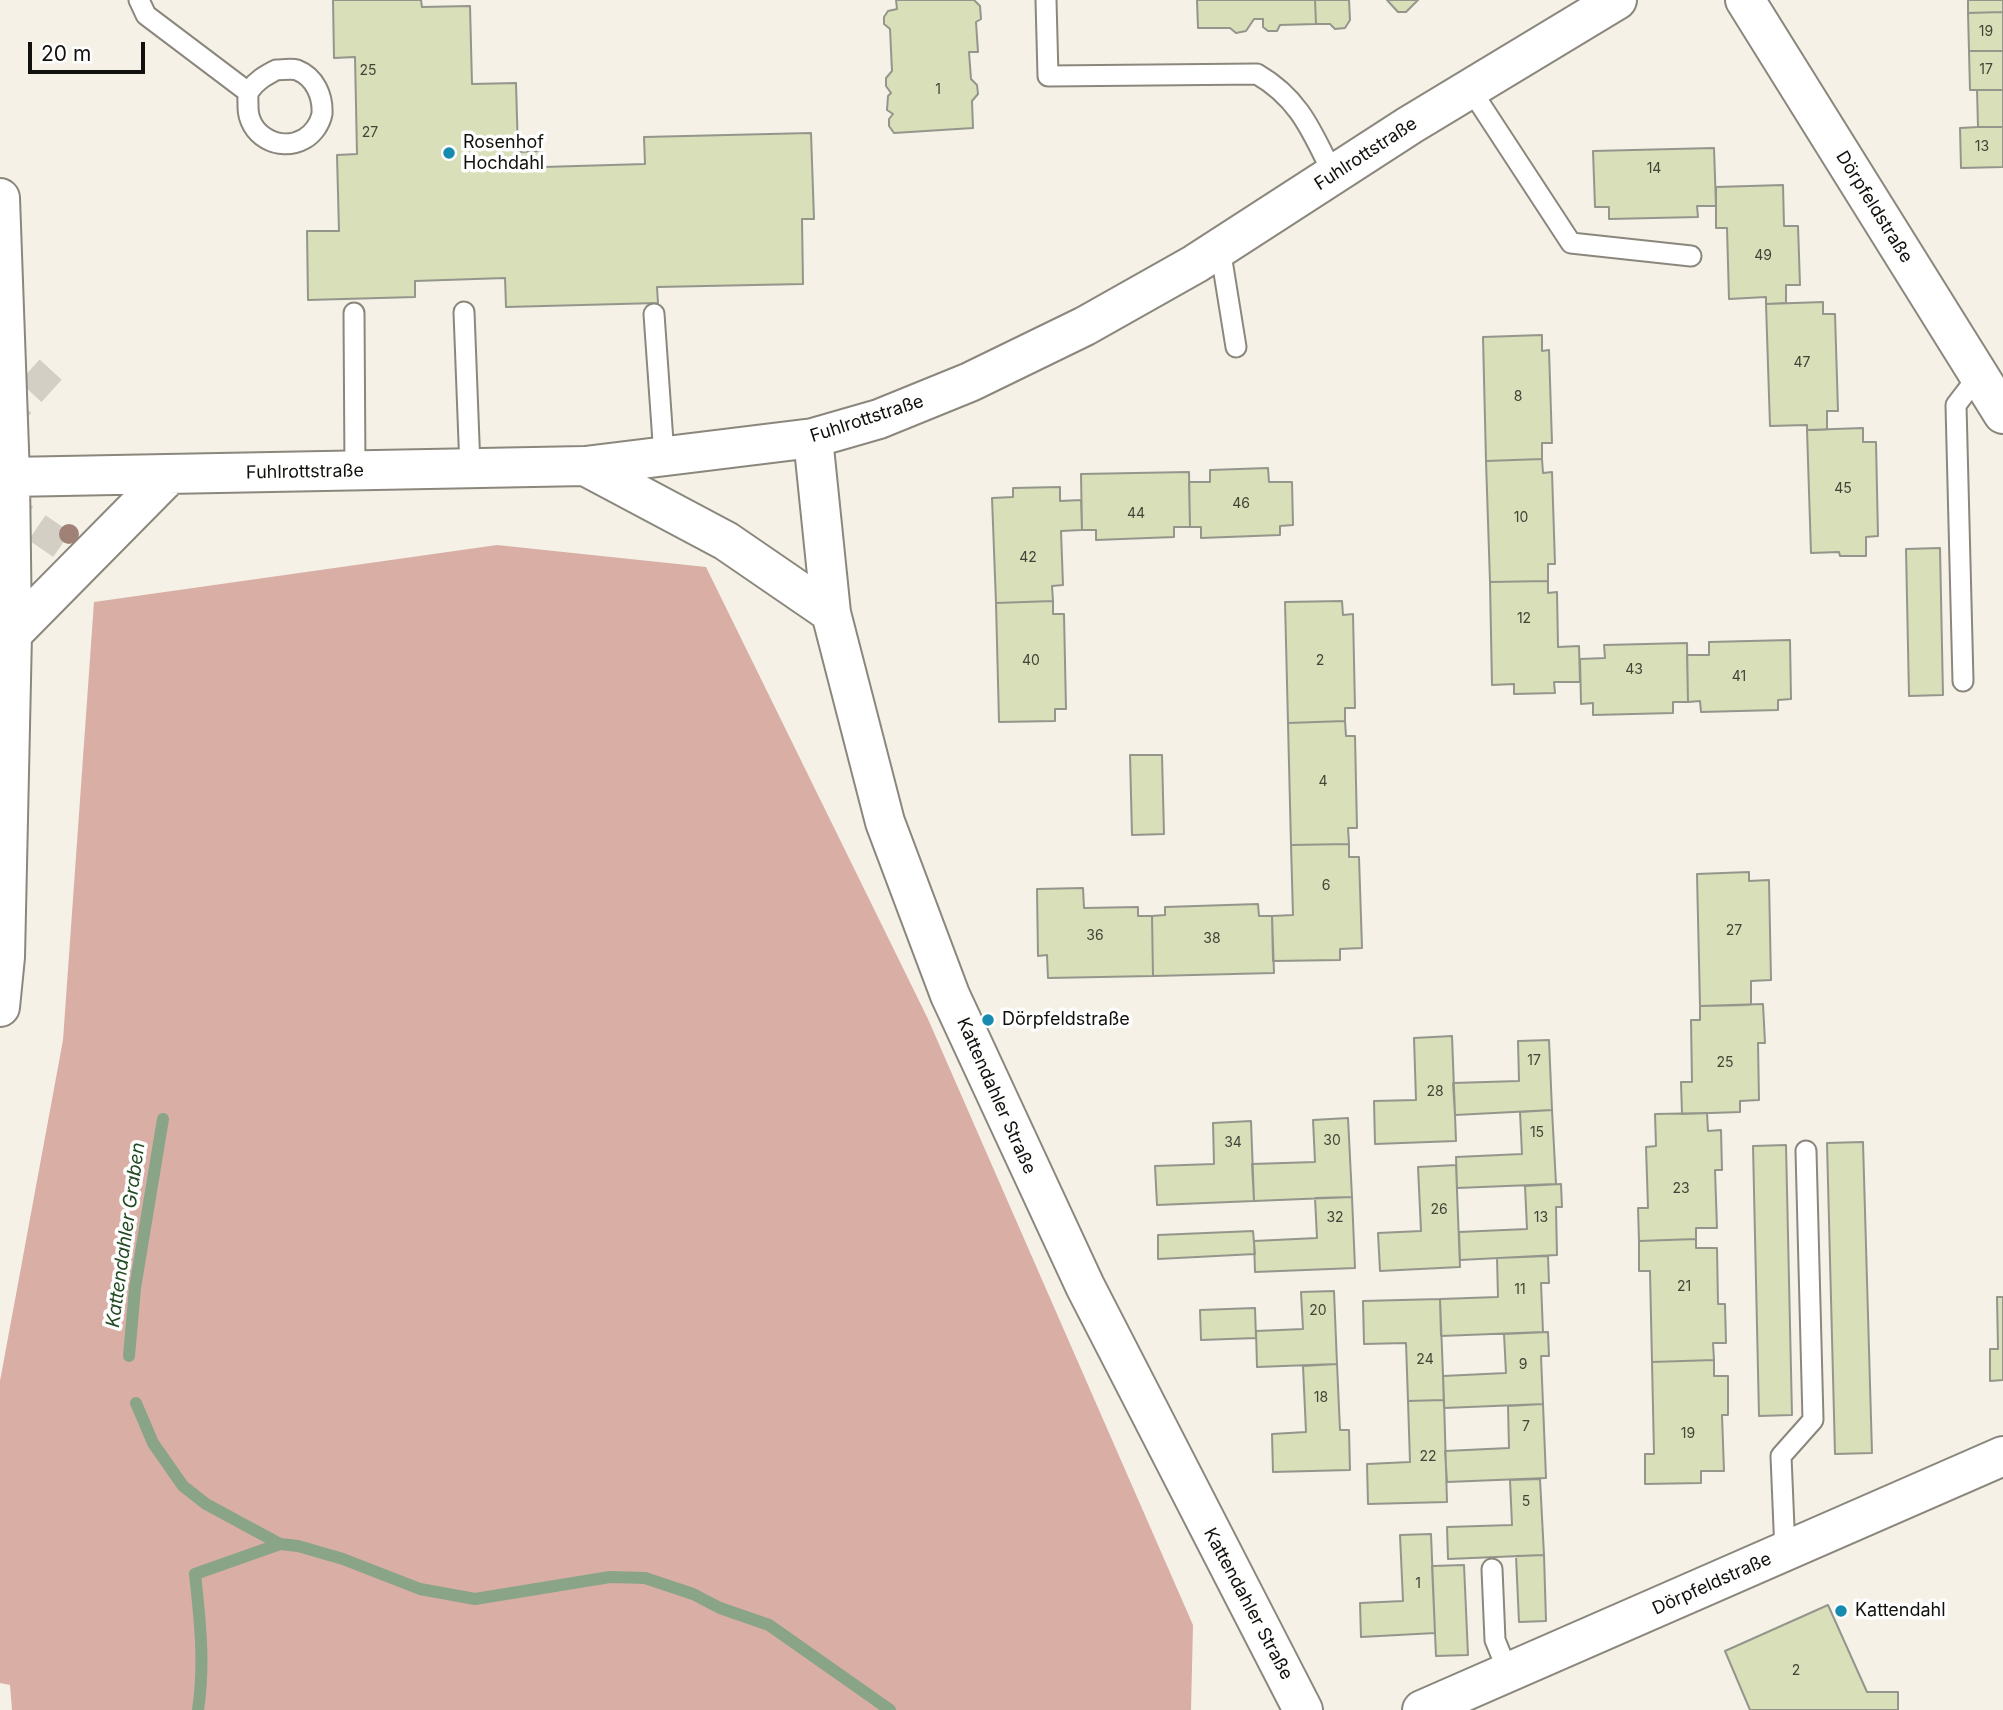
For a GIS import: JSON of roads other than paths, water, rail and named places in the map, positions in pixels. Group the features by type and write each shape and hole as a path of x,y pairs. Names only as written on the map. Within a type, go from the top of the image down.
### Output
{"street":[{"name":"Fuhlrottstraße","path":"10,477 585,466 813,438 879,419 970,383 1084,326 1220,248 1410,125 1617,0"},
{"name":"Dörpfeldstraße","path":"1745,0 2003,414"},
{"path":"0,198 10,477 12,634 5,957 0,1007"},
{"name":"Kattendahler Straße","path":"813,438 831,613 885,822 950,995 1085,1286 1303,1710"},
{"path":"585,466 726,541 831,613"},
{"path":"12,634 170,474"},
{"name":"Dörpfeldstraße","path":"1422,1710 2003,1456"}],"lane":[{"path":"139,0 146,15 248,92"},
{"path":"1046,0 1048,75 1257,74 1278,87 1305,118 1333,174"},
{"path":"1471,90 1571,243 1690,256"},
{"path":"1220,248 1236,347"},
{"path":"464,312 470,468"},
{"path":"354,313 355,470"},
{"path":"654,314 664,456"},
{"path":"1963,681 1956,405 1979,375"},
{"path":"1785,1552 1781,1456 1813,1420 1807,1151"},
{"path":"1492,1569 1495,1640 1508,1672"}],"waterway":[{"name":"Kattendahler Graben","path":"129,1356 135,1288 163,1119"},
{"name":"Kattendahler Graben","path":"136,1403 153,1443 183,1486 206,1504 280,1544 298,1546 343,1559 420,1589 475,1599 610,1577 645,1578 769,1625 890,1710"},
{"path":"198,1710 201,1659 195,1574 280,1544"}],"tunnel":[{"path":"0,425 55,365"},
{"path":"0,502 106,575"}],"place":[{"name":"Rosenhof Hochdahl","path":"449,153"},
{"name":"Dörpfeldstraße","path":"988,1020"},
{"name":"Kattendahl","path":"1841,1611"}]}
